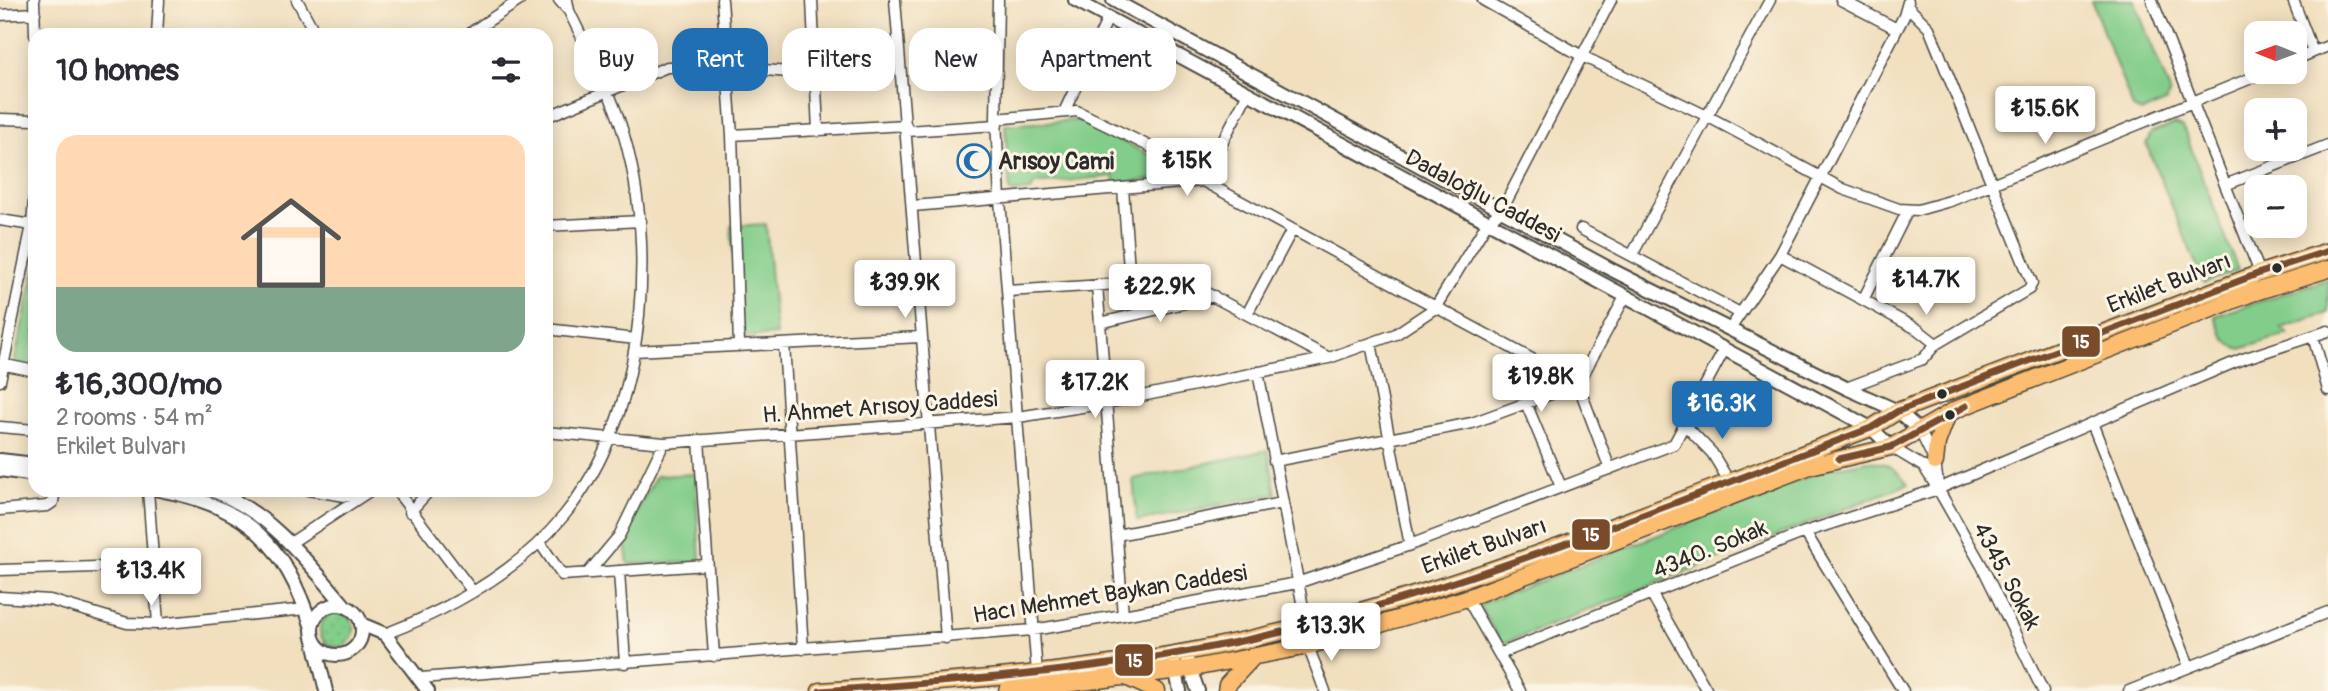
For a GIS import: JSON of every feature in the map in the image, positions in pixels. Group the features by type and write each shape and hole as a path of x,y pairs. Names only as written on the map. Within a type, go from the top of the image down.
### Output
{"main road":[{"name":"Erkilet Bulvarı","path":"820,691 1037,673 1180,652 1306,623 1458,583 1871,428 1898,411 2260,273 2328,251"},
{"name":"Erkilet Bulvarı","path":"1007,691 1181,670 1308,646 1467,598 1810,466 1891,447 1947,416 2252,293 2328,269"},
{"path":"1936,462 1937,443 1947,416"},
{"path":"1226,691 1227,685 1253,657"},
{"path":"1126,677 1157,691"}],"street":[{"path":"34,0 35,28"},
{"path":"158,28 159,0"},
{"path":"297,0 312,28"},
{"path":"384,635 473,592 540,542 574,504 611,440 623,405 636,339 642,272 641,220 627,147 608,92 568,5 559,0"},
{"path":"722,0 724,28"},
{"path":"812,0 813,28"},
{"path":"895,0 946,638"},
{"path":"998,0 996,122 1000,200 1037,673"},
{"name":"Dadaloğlu Caddesi","path":"1075,0 1871,428 1891,447"},
{"name":"Dadaloğlu Caddesi","path":"1113,0 1502,210 1846,388 1898,411 1920,431"},
{"path":"1483,0 1581,56 1707,116 1820,177 1891,208 1908,210 1938,205 2244,82"},
{"name":"H. Ahmet Arısoy Caddesi","path":"553,433 664,443 1018,417 1107,403 1329,358 1396,334 1435,308 1488,223 1502,210 1611,0"},
{"path":"1632,255 1770,0"},
{"path":"1841,0 1898,29"},
{"path":"2152,0 2260,273"},
{"path":"2293,0 2313,51"},
{"path":"478,28 522,1"},
{"path":"1730,329 1780,255 1898,29 1908,3 1929,28 2032,283 2029,289 1936,344 1923,359 1846,388"},
{"path":"0,15 35,13"},
{"path":"1064,112 1109,16"},
{"path":"2307,54 2328,46"},
{"path":"553,114 660,68 672,68"},
{"path":"729,91 739,344"},
{"path":"816,91 818,131"},
{"path":"1204,177 1248,93"},
{"path":"732,135 996,122 1077,111 1204,177 1292,230 1578,384 1610,469"},
{"path":"0,119 28,120"},
{"path":"2225,185 2328,145"},
{"path":"913,206 1123,188 1204,177"},
{"path":"1123,188 1130,283"},
{"path":"1863,300 1908,210"},
{"path":"0,220 28,224"},
{"path":"553,226 641,220"},
{"path":"1581,229 1740,313"},
{"path":"1247,314 1292,230"},
{"path":"0,381 28,244"},
{"path":"1780,255 1917,329 1936,344"},
{"path":"1008,290 1182,280 1329,358"},
{"path":"1097,285 1123,615"},
{"path":"1100,323 1214,296"},
{"path":"1274,461 1472,423 1578,384 1625,297"},
{"path":"553,330 636,339"},
{"name":"4340. Sokak","path":"1499,654 1805,532 1938,489 2240,360 2328,331"},
{"path":"2313,336 2328,390"},
{"path":"634,351 921,337"},
{"path":"1371,343 1410,545"},
{"path":"784,344 803,649"},
{"name":"Hacı Mehmet Baykan Caddesi","path":"421,678 1033,630 1297,583 1410,545 1674,444 1724,350"},
{"path":"2,364 28,370"},
{"path":"1258,372 1306,623"},
{"path":"1526,403 1561,487"},
{"path":"2092,424 2189,666"},
{"path":"1685,425 1712,453 1729,481"},
{"path":"0,427 28,429"},
{"name":"4345. Sokak","path":"1920,431 1936,462 1938,489"},
{"path":"699,440 714,656"},
{"path":"588,573 619,536 664,443"},
{"name":"4345. Sokak","path":"1891,447 1924,467 1982,566 2041,686 2048,691"},
{"path":"0,460 28,463"},
{"path":"0,470 28,474"},
{"path":"0,510 47,506 53,502 54,497"},
{"path":"149,497 158,624"},
{"path":"184,497 220,507 257,530 285,563 306,609 326,691"},
{"path":"225,497 254,512 289,544 346,607 355,612 361,624 358,643 345,653 329,654 313,634 315,618 333,605 346,607"},
{"path":"352,497 358,498"},
{"path":"400,497 473,592"},
{"path":"410,512 424,497"},
{"path":"289,544 358,498"},
{"path":"1117,535 1282,503"},
{"path":"1805,532 1903,691"},
{"path":"540,542 562,575 706,565"},
{"path":"0,570 97,567"},
{"path":"619,571 625,663"},
{"path":"1651,593 1707,691"},
{"path":"0,597 50,600 112,621 158,624 306,609"},
{"path":"1467,598 1520,691"},
{"path":"2129,691 2328,612"},
{"path":"361,624 384,635 421,678 428,691"},
{"path":"1308,646 1325,691"},
{"path":"1180,652 1181,691"},
{"path":"1181,670 1198,691"}],"green space":[{"path":"2091,0 2134,0 2170,92 2166,102 2141,112 2133,108"},
{"path":"1079,120 1190,175 1115,184 1114,176 1034,184 1031,191 1010,192 1005,125"},
{"path":"2175,124 2183,127 2238,270 2204,283 2146,144 2151,133"},
{"path":"766,224 776,335 739,337 731,226"},
{"path":"2328,279 2328,313 2281,328 2288,334 2241,349 2230,344 2221,332 2215,316"},
{"path":"28,300 28,367 14,364"},
{"path":"1268,450 1276,494 1137,521 1133,479"},
{"path":"1868,461 1891,467 1908,484 1502,644 1479,605 1827,469"},
{"path":"695,474 700,562 628,564 624,535 656,476"},
{"path":"337,613 349,618 354,630 349,642 337,647 325,642 320,630 325,618"}],"transit line":[{"name":"15","path":"820,691 942,682 1123,662 1243,641 1375,607 1660,509 1871,428 1898,411 2260,273 2328,251"},
{"name":"15","path":"1839,459 1891,447 1966,406"}],"place":[{"name":"Arısoy Cami","path":"974,161"}]}
